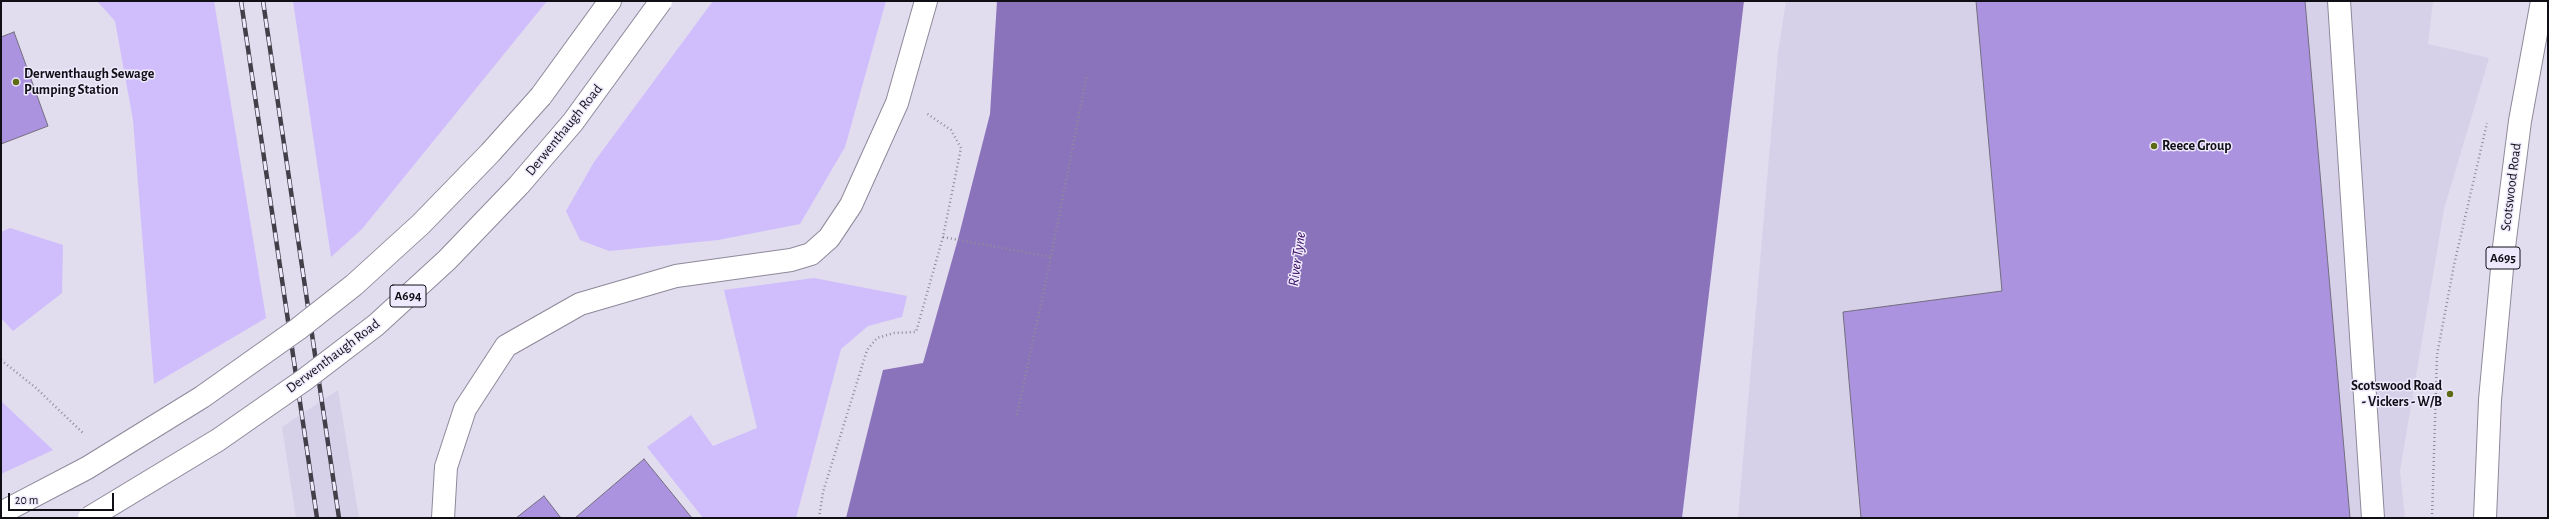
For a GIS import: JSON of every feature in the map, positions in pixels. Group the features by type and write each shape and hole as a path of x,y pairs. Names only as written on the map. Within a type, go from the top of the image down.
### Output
{"main road":[{"path":"1,513 87,468 202,397 298,329 354,285 421,224 490,153 541,96 610,1"},
{"name":"Derwenthaugh Road","path":"89,518 218,440 304,380 376,325 442,265 519,185 573,122 661,1"},
{"path":"443,518 446,468 465,409 506,346 580,304 676,276 791,260 811,254 829,238 851,205 897,103 926,1"},
{"path":"2339,1 2373,518"},
{"name":"Scotswood Road","path":"2485,518 2490,400 2504,247 2520,121 2542,1"}],"path":[{"path":"1017,415 1087,74"},
{"path":"819,518 823,492 867,350 876,338 894,333 916,332 943,237 961,148 951,130 936,119 897,103"},
{"path":"2432,518 2437,355 2454,266 2489,116"},
{"path":"943,237 1050,257"},
{"path":"1,360 36,388 88,438"}],"shaded area":[{"path":"97,1 214,1 266,318 154,384 133,120 115,21"},
{"path":"293,1 547,1 362,229 331,257"},
{"path":"713,1 886,1 845,147 800,224 718,240 609,251 580,240 566,211 594,162"},
{"path":"1786,1 2433,1 2428,44 2489,58 2444,209 2400,471 2405,518 1738,518 1778,53"},
{"path":"10,228 63,245 62,293 13,331 1,318 1,232"},
{"path":"814,278 907,296 902,317 868,326 841,349 796,518 703,518 647,447 691,415 713,446 757,428 724,290"},
{"path":"338,390 359,518 296,518 282,427"},
{"path":"1,401 53,450 1,474"}],"water":[{"name":"River Tyne","path":"997,1 1744,1 1682,518 846,518 883,370 923,363 958,239 990,114"}],"building":[{"name":"Reece Group","path":"1976,1 2305,1 2350,518 1861,518 1843,312 2002,291"},
{"name":"Derwenthaugh Sewage Pumping Station","path":"14,32 48,126 1,144 1,37"},
{"path":"644,459 692,518 575,518"},
{"path":"544,496 561,518 516,518"}],"railway":[{"path":"241,1 317,518"},
{"path":"263,1 339,518"}],"place":[{"name":"Derwenthaugh Sewage Pumping Station","path":"16,82"},
{"name":"Reece Group","path":"2154,146"},
{"name":"Scotswood Road - Vickers - W/B","path":"2450,394"}]}
